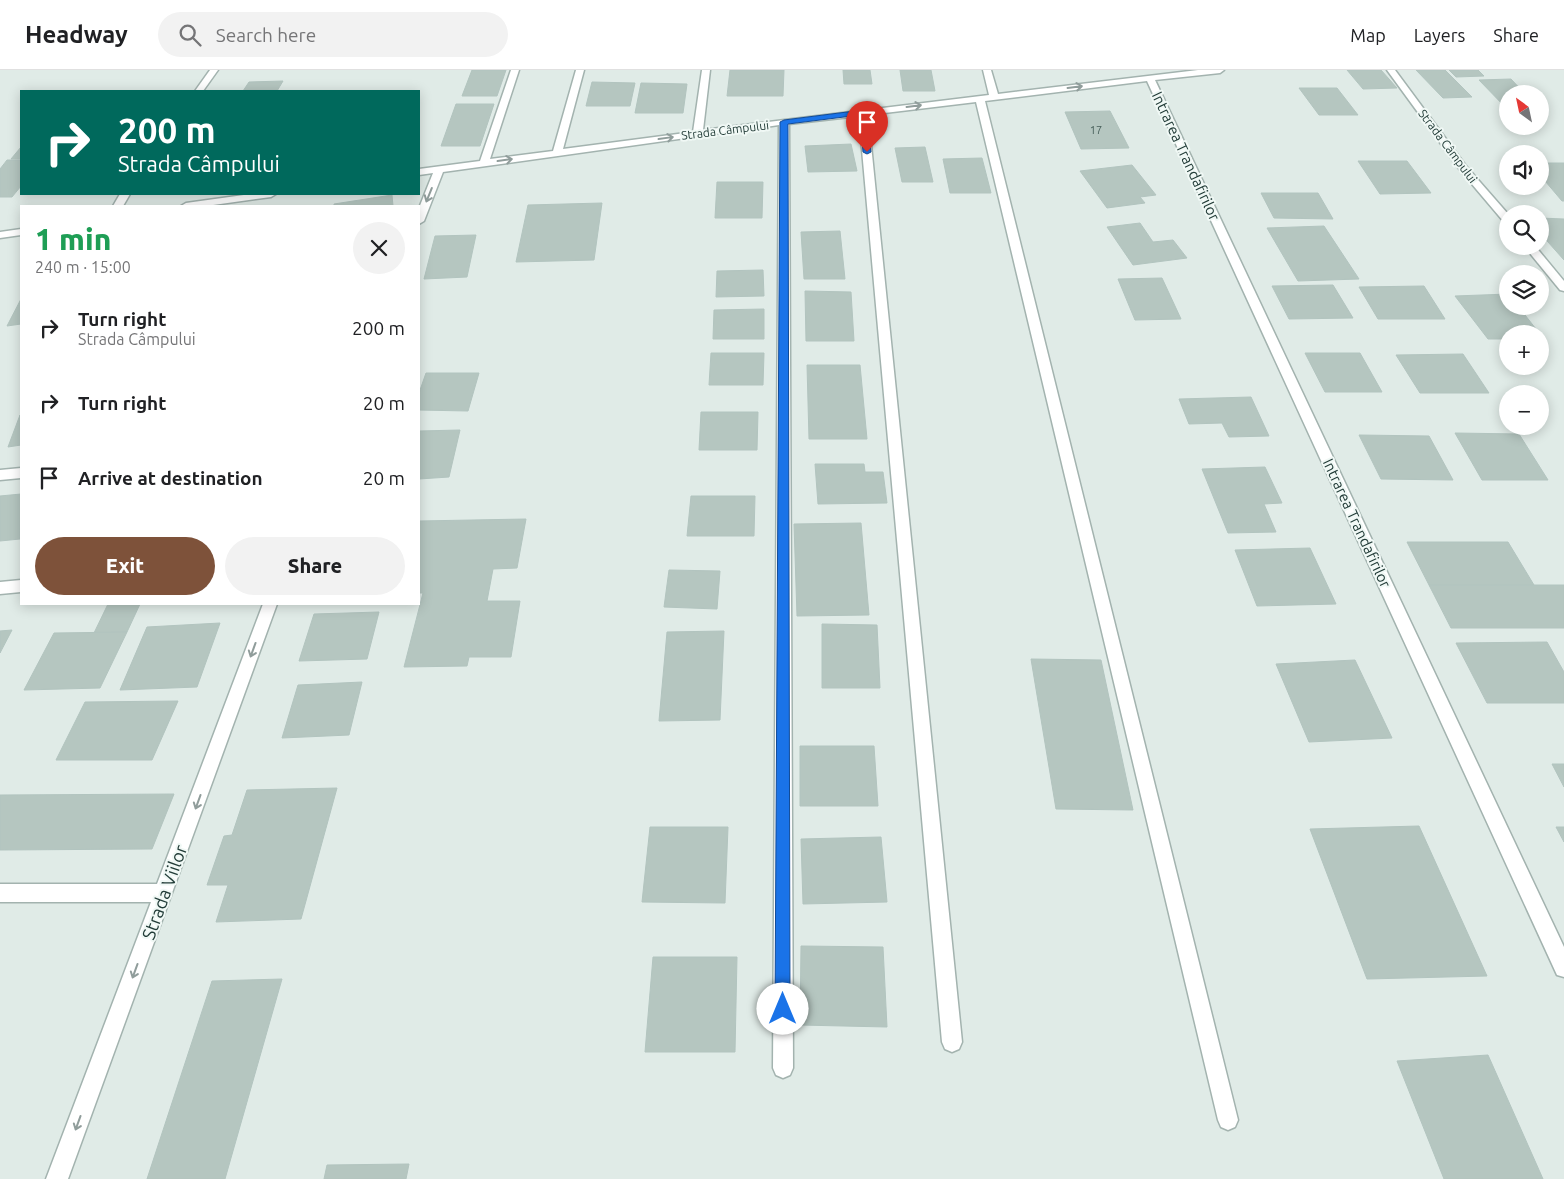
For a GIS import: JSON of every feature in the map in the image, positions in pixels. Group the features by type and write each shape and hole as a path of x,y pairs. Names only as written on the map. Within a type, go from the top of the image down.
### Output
{"street":[{"path":"200,90 214,70"},
{"path":"484,163 516,70"},
{"path":"557,153 580,70"},
{"path":"698,134 706,70"},
{"path":"987,70 987,98 1228,1120"},
{"name":"Strada Câmpului","path":"420,172 784,122 1220,70"},
{"name":"Strada Câmpului","path":"1391,70 1464,168 1499,209"},
{"name":"Intrarea Trandafirilor","path":"1150,79 1564,968"},
{"path":"863,112 952,1042"},
{"path":"783,1068 784,122"},
{"path":"420,217 439,169"},
{"path":"193,205 264,195"},
{"path":"0,235 20,232"},
{"path":"1536,255 1564,288"},
{"path":"0,475 20,473"},
{"path":"0,588 20,586"},
{"name":"Strada Viilor","path":"58,1179 270,605"},
{"path":"0,893 164,893"}],"building":[{"path":"472,70 506,70 497,96 462,96"},
{"path":"730,70 784,70 783,96 727,96"},
{"path":"843,70 870,70 872,84 844,84"},
{"path":"900,70 931,70 935,91 903,91"},
{"path":"1347,70 1381,70 1397,88 1363,89"},
{"path":"1416,70 1445,70 1472,97 1443,98"},
{"path":"1449,70 1478,70 1484,76 1456,77"},
{"path":"1511,79 1517,85 1499,85 1499,101 1479,80"},
{"path":"283,81 278,90 244,90 249,82"},
{"path":"592,82 635,83 630,106 586,106"},
{"path":"641,83 687,84 683,113 635,113"},
{"path":"1299,88 1337,88 1358,115 1319,115"},
{"path":"456,104 494,104 480,146 441,146"},
{"path":"1110,111 1129,148 1081,149 1065,112"},
{"path":"851,144 857,171 808,172 805,146"},
{"path":"925,147 933,182 902,182 895,148"},
{"path":"20,148 20,159 11,159"},
{"path":"982,158 991,193 950,193 943,159"},
{"path":"7,160 20,160 20,187 12,197 0,197 0,169"},
{"path":"1358,161 1407,161 1431,193 1380,194"},
{"path":"1549,163 1564,163 1564,201 1549,186"},
{"path":"1132,165 1156,195 1140,197 1145,203 1107,208 1080,171"},
{"path":"717,182 763,182 762,218 715,218"},
{"path":"1261,193 1318,193 1333,219 1274,218"},
{"path":"392,195 393,205 334,205"},
{"path":"602,203 594,260 516,262 528,205"},
{"path":"1549,218 1564,219 1564,260 1549,243"},
{"path":"1140,223 1153,242 1173,240 1187,258 1133,265 1107,227"},
{"path":"1324,226 1359,279 1298,281 1267,228"},
{"path":"840,231 845,279 804,279 801,232"},
{"path":"476,235 467,277 424,279 435,236"},
{"path":"763,270 764,296 716,297 717,271"},
{"path":"1162,278 1181,319 1135,320 1118,279"},
{"path":"1333,285 1353,318 1289,319 1272,286"},
{"path":"1424,286 1445,319 1378,319 1359,287"},
{"path":"805,291 851,292 854,341 806,341"},
{"path":"1499,294 1499,315 1525,315 1533,325 1499,325 1499,339 1488,339 1455,296"},
{"path":"20,301 20,324 7,326"},
{"path":"764,309 764,339 713,339 714,310"},
{"path":"711,353 764,353 763,385 709,385"},
{"path":"1305,353 1360,353 1382,392 1325,392"},
{"path":"1463,354 1489,393 1420,393 1396,355"},
{"path":"807,365 860,365 867,439 809,439"},
{"path":"426,373 479,373 468,411 420,410 420,390"},
{"path":"1251,397 1269,436 1229,437 1222,423 1189,424 1179,399"},
{"path":"701,412 758,412 757,450 699,450"},
{"path":"20,415 20,445 8,447"},
{"path":"460,430 449,477 420,479 420,431"},
{"path":"1455,433 1520,435 1548,480 1482,480"},
{"path":"1359,435 1429,436 1453,480 1381,479"},
{"path":"815,464 864,464 865,472 883,472 887,503 818,504"},
{"path":"1265,467 1282,503 1264,504 1276,532 1228,533 1202,469"},
{"path":"20,494 20,539 0,541 0,496"},
{"path":"691,496 755,496 754,536 687,536"},
{"path":"526,519 517,568 493,569 487,601 520,601 511,657 469,657 467,666 404,667 423,593 420,593 420,521"},
{"path":"861,523 869,615 797,616 794,524"},
{"path":"1407,542 1508,542 1534,585 1429,585"},
{"path":"1310,548 1336,604 1257,606 1235,550"},
{"path":"669,570 720,571 717,609 664,607"},
{"path":"1429,585 1564,585 1564,628 1451,628"},
{"path":"108,605 140,605 127,632 94,633"},
{"path":"379,612 367,659 299,661 314,614"},
{"path":"220,623 197,687 120,690 147,627"},
{"path":"822,624 877,625 880,688 822,688"},
{"path":"12,630 0,653 0,631"},
{"path":"724,631 720,720 659,721 667,632"},
{"path":"127,632 100,688 24,690 54,633"},
{"path":"1547,642 1564,672 1564,703 1487,703 1456,643"},
{"path":"1031,659 1101,660 1133,810 1056,809"},
{"path":"1355,660 1392,738 1309,742 1276,664"},
{"path":"362,682 349,735 282,738 298,685"},
{"path":"178,701 152,760 56,760 85,702"},
{"path":"800,746 874,746 878,806 800,806"},
{"path":"1552,764 1564,764 1564,787"},
{"path":"337,788 301,919 216,922 228,885 207,885 224,836 232,835 247,790"},
{"path":"174,794 152,849 0,850 0,795"},
{"path":"1419,826 1487,976 1367,979 1310,829"},
{"path":"650,827 728,827 725,903 642,902"},
{"path":"1556,827 1564,827 1564,842"},
{"path":"881,837 887,902 803,904 801,839"},
{"path":"801,946 883,947 887,1027 800,1025"},
{"path":"653,957 737,957 735,1052 645,1052"},
{"path":"282,979 225,1179 147,1179 212,981"},
{"path":"1488,1055 1543,1179 1444,1179 1397,1061"},
{"path":"409,1164 406,1179 324,1179 327,1165"}],"route":[{"path":"783,1009 784,122 863,112 867,152"}]}
